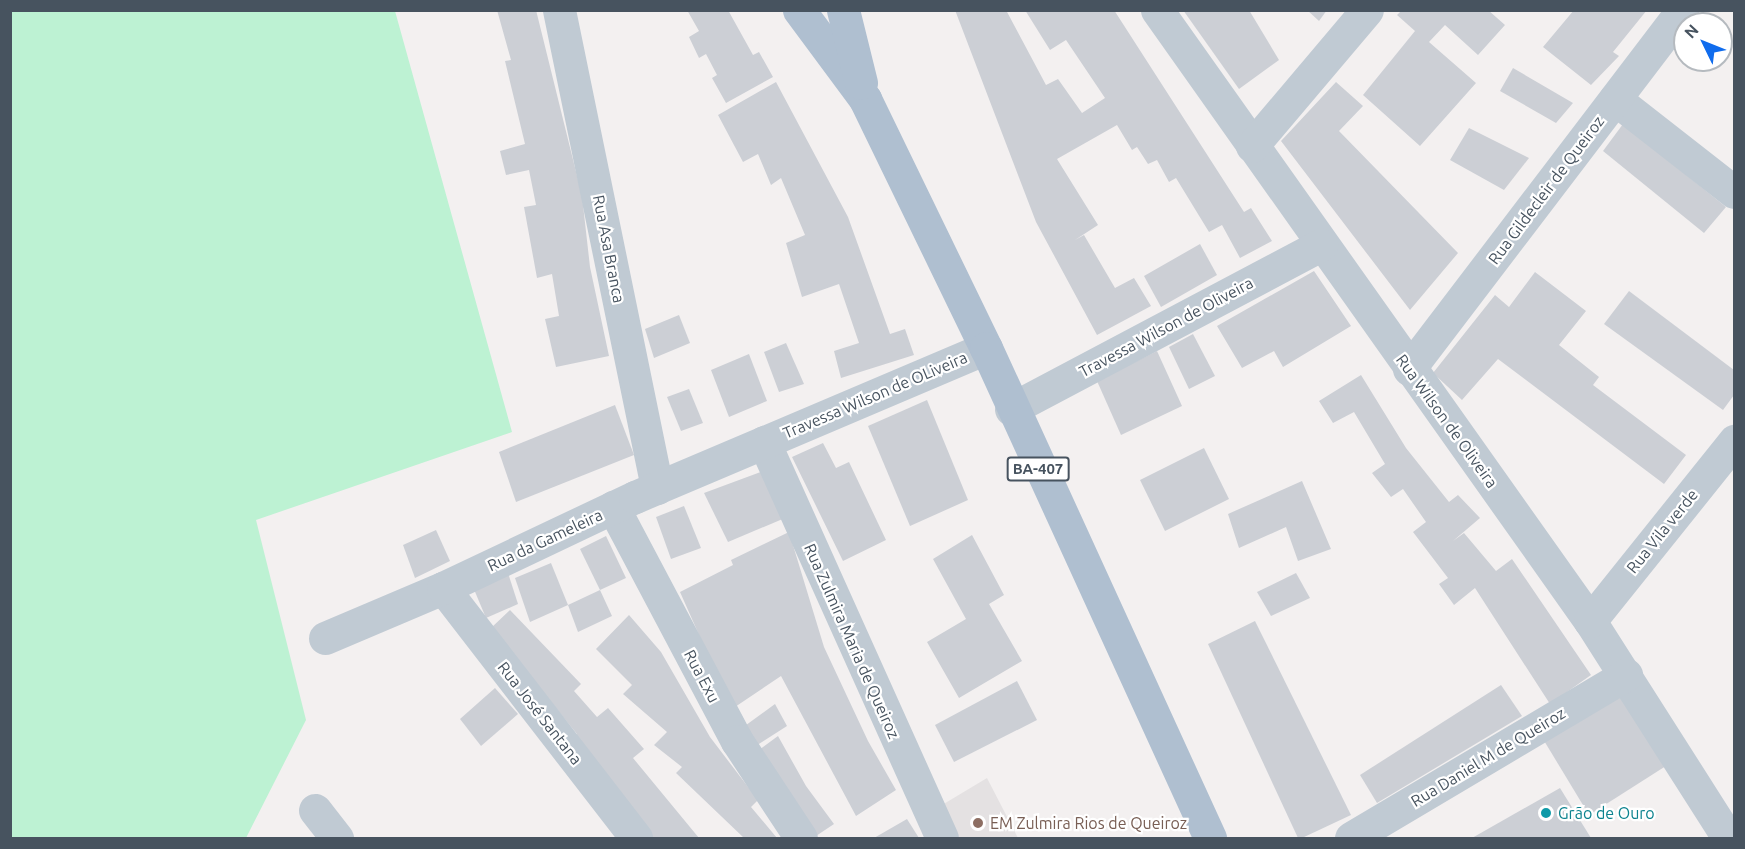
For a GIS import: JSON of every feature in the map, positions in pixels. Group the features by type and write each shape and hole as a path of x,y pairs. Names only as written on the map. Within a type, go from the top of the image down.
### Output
{"main road":[{"name":"BA-407","path":"799,10 865,99 986,348 1011,409 1210,838"},
{"name":"BA-407","path":"843,10 865,99"}],"street":[{"name":"Rua Asa Branca","path":"560,10 657,488"},
{"name":"Rua Wilson de Oliveira","path":"1157,10 1321,245 1590,621 1728,838"},
{"path":"1252,146 1367,10"},
{"name":"Rua Gildecleir de Queiroz","path":"1409,369 1682,10"},
{"path":"1615,99 1734,192"},
{"name":"Travessa Wilson de Oliveira","path":"1011,409 1321,245"},
{"name":"Travessa Wilson de OLiveira","path":"764,442 986,348"},
{"name":"Rua Vila verde","path":"1590,621 1734,441"},
{"name":"Rua da Gameleira","path":"326,638 443,588 613,507 764,442"},
{"name":"Rua Zulmira Maria de Queiroz","path":"764,442 942,838"},
{"name":"Rua Exu","path":"613,507 737,741 801,838"},
{"name":"Rua José Santana","path":"443,588 636,838"},
{"name":"Rua Daniel M de Queiroz","path":"1351,838 1626,675"},
{"path":"315,810 337,838"}],"shaded area":[{"name":"EM Zulmira Rios de Queiroz","path":"987,778 1018,838 953,838 937,808"}],"green space":[{"path":"10,11 395,11 512,432 256,520 306,720 246,838 11,838"}],"building":[{"path":"497,10 536,10 582,196 590,267 609,356 556,367 545,319 559,316 552,274 537,278 524,207 536,205 529,170 506,175 500,151 525,144 505,61 511,60"},
{"path":"687,10 728,10 753,55 759,52 773,77 726,103 712,78 717,75 706,54 699,58 689,37 699,31"},
{"path":"955,10 1006,10 1046,85 1058,79 1082,113 1105,98 1066,40 1050,50 1025,10 1114,10 1244,212 1251,208 1272,241 1240,258 1222,225 1209,232 1176,178 1169,182 1157,160 1148,164 1137,147 1132,150 1117,125 1057,159 1098,225 1075,240 1084,235 1115,288 1134,278 1151,306 1097,335 1036,222"},
{"path":"1183,10 1249,10 1279,60 1239,89"},
{"path":"1307,10 1327,10 1319,21"},
{"path":"1402,10 1488,10 1505,25 1478,55 1445,25 1429,42 1476,83 1420,146 1363,95 1415,31 1397,15"},
{"path":"1574,10 1647,10 1613,52 1619,56 1591,85 1543,47"},
{"path":"1513,68 1573,103 1556,123 1500,91"},
{"path":"776,82 848,217 890,334 905,329 914,355 841,378 834,351 859,343 839,284 802,297 786,243 805,235 781,178 771,185 758,154 743,162 718,115"},
{"path":"1336,82 1363,106 1339,131 1458,253 1410,310 1281,141"},
{"path":"1623,124 1726,207 1704,233 1603,151"},
{"path":"1469,128 1529,158 1504,190 1450,160"},
{"path":"1200,244 1217,275 1161,307 1144,276"},
{"path":"1314,271 1351,326 1283,367 1274,351 1242,368 1217,326"},
{"path":"1535,272 1586,311 1559,345 1599,377 1593,385 1686,455 1664,484 1498,359 1462,400 1433,373 1495,295 1509,307"},
{"path":"1629,291 1734,370 1734,395 1723,410 1604,324"},
{"path":"679,315 690,343 654,358 645,329"},
{"path":"1193,334 1215,376 1189,389 1169,347"},
{"path":"786,343 804,384 779,392 764,352"},
{"path":"1157,351 1182,406 1121,435 1097,381"},
{"path":"749,354 767,401 729,417 711,370"},
{"path":"1361,375 1406,448 1449,502 1458,495 1480,518 1453,541 1464,533 1496,571 1512,559 1591,675 1550,704 1475,588 1454,605 1439,584 1448,578 1413,532 1426,522 1403,489 1391,497 1372,473 1385,464 1354,412 1333,423 1319,401"},
{"path":"689,389 703,423 681,431 667,397"},
{"path":"927,400 968,500 910,526 868,426"},
{"path":"615,405 634,455 516,502 499,452"},
{"path":"823,443 836,468 849,462 886,540 843,561 792,457"},
{"path":"1204,448 1229,499 1165,531 1140,480"},
{"path":"766,470 785,518 728,542 704,493"},
{"path":"1302,481 1331,549 1298,561 1286,527 1239,548 1228,514"},
{"path":"684,506 701,548 671,559 656,517"},
{"path":"436,530 450,561 415,578 403,545"},
{"path":"789,532 824,647 868,741 896,790 856,816 781,676 732,709 680,592 733,565 731,560"},
{"path":"972,535 1004,595 989,604 1022,661 959,698 927,642 966,619 933,559"},
{"path":"606,536 626,578 600,590 580,549"},
{"path":"551,563 568,605 530,622 515,578"},
{"path":"508,573 518,604 486,618 473,587"},
{"path":"1296,573 1310,598 1271,616 1257,592"},
{"path":"600,590 612,616 578,632 568,605"},
{"path":"510,610 581,684 574,691 597,717 608,708 644,749 633,758 699,838 652,838 644,829 571,739 577,734 491,628"},
{"path":"629,615 661,652 710,737 758,800 751,807 777,838 744,838 676,773 682,767 654,745 667,732 623,694 632,685 596,649"},
{"path":"1255,621 1351,815 1302,838 1298,838 1208,644"},
{"path":"1017,681 1037,720 954,762 935,725"},
{"path":"1501,685 1522,716 1377,803 1360,775"},
{"path":"495,688 518,714 481,746 460,719"},
{"path":"1624,688 1669,764 1589,815 1543,739"},
{"path":"775,704 787,726 754,747 742,728"},
{"path":"778,736 806,786 834,824 813,838 759,750"},
{"name":"Grão de Ouro","path":"1560,788 1591,838 1472,838"},
{"path":"907,819 919,838 874,838"}],"place":[{"name":"Grão de Ouro","path":"1546,813"},
{"name":"EM Zulmira Rios de Queiroz","path":"978,823"}]}
